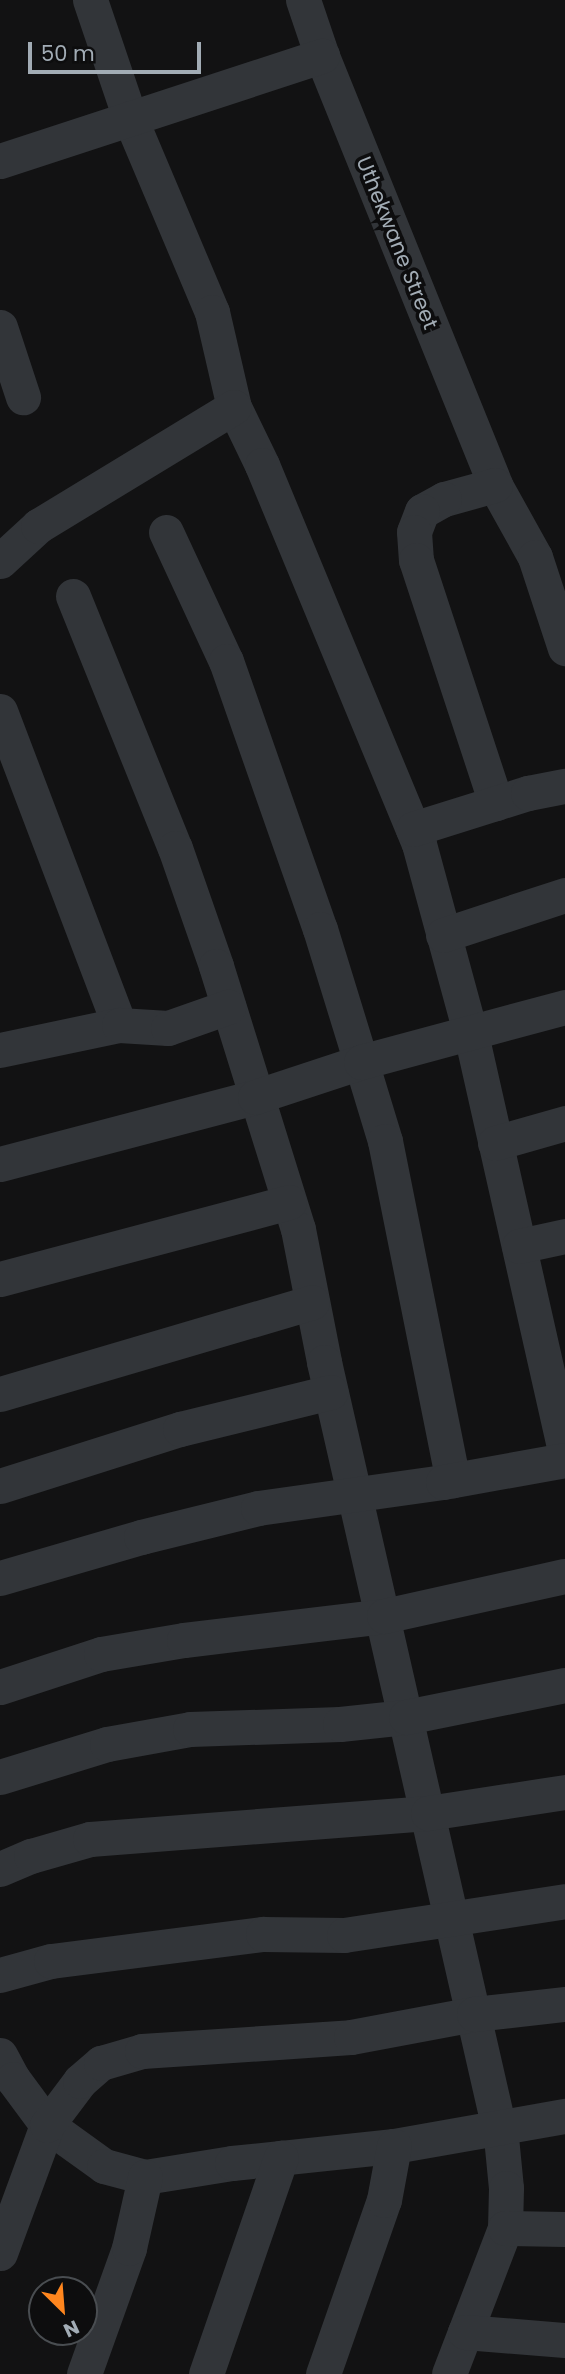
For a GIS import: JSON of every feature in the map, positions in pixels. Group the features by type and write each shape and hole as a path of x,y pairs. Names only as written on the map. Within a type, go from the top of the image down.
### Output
{"street":[{"path":"90,0 130,118 212,312 234,407 262,465 412,829 470,1032 519,1247 554,1355 565,1451"},
{"name":"Uthekwane Street","path":"303,0 322,56 495,485 535,557 565,648"},
{"path":"0,161 322,56"},
{"path":"2,337 23,397"},
{"path":"0,561 38,526 234,407"},
{"path":"495,485 444,499 422,511 414,532 416,560 496,803"},
{"path":"166,532 226,661 320,929 385,1141 453,1480"},
{"path":"73,596 175,848 298,1229 331,1392 499,2126 506,2188 505,2228 449,2374"},
{"path":"0,711 119,1025"},
{"path":"412,829 496,803 565,786"},
{"path":"443,935 565,895"},
{"path":"1,1048 119,1025 169,1028 228,1007"},
{"path":"0,1164 255,1097 361,1062 565,1007"},
{"path":"495,1143 565,1123"},
{"path":"0,1279 289,1202"},
{"path":"519,1247 565,1236"},
{"path":"0,1394 312,1302"},
{"path":"0,1486 180,1429 331,1392"},
{"path":"0,1578 141,1537 257,1508 453,1480 565,1460"},
{"path":"0,1687 101,1654 184,1640 384,1616 565,1576"},
{"path":"0,1777 107,1744 190,1729 340,1724 407,1717 565,1685"},
{"path":"0,1869 31,1856 90,1839 428,1813 565,1792"},
{"path":"0,1975 51,1961 249,1936 344,1935 565,1901"},
{"path":"0,2252 14,2173 80,2081 101,2063 142,2050 351,2037 474,2014 565,2004"},
{"path":"2,2064 47,2125 104,2166 145,2177 394,2146 565,2116"},
{"path":"323,2374 384,2200 394,2146"},
{"path":"205,2374 281,2158"},
{"path":"84,2374 129,2248 145,2177"},
{"path":"505,2228 565,2230"},
{"path":"465,2332 565,2340"}]}
